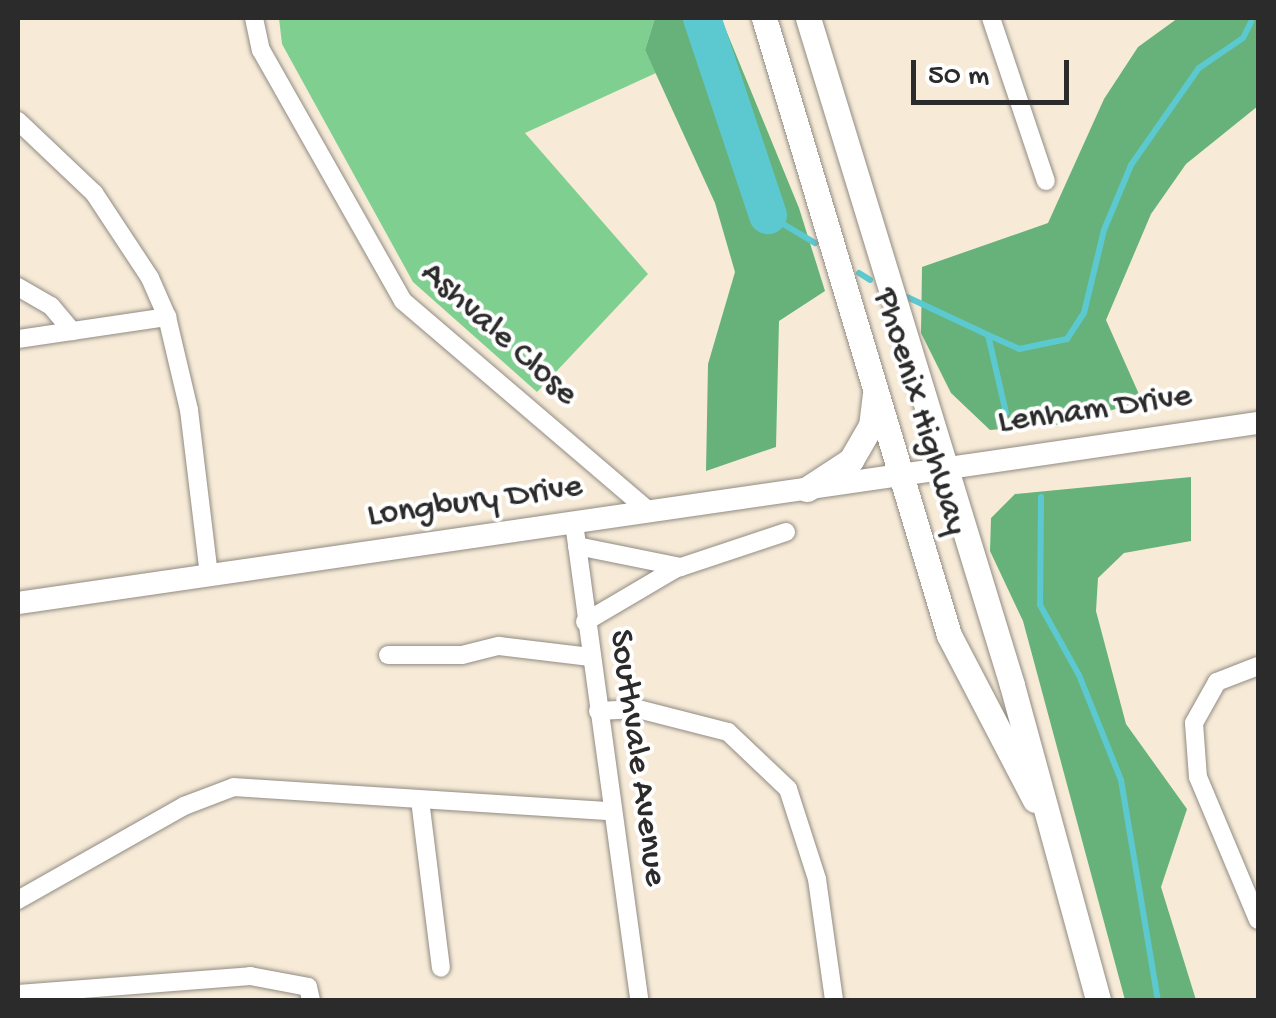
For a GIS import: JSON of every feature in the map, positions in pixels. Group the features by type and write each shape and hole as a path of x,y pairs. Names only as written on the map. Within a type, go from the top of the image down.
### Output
{"main road":[{"name":"Phoenix Highway","path":"764,18 949,636 1043,812"},
{"name":"Phoenix Highway","path":"808,18 942,469 1012,685 1043,812 1098,1000"},
{"path":"807,490 851,460 861,446 876,385"}],"street":[{"name":"Ashvale Close","path":"254,18 261,50 403,300 651,513"},
{"path":"991,18 1046,181"},
{"path":"18,121 94,193 140,261 167,317 189,410 209,576"},
{"path":"18,287 51,306 72,331"},
{"path":"18,339 167,317"},
{"name":"Lenham Drive","path":"942,469 1258,422"},
{"name":"Longbury Drive","path":"18,602 209,576 575,535 651,513 942,469"},
{"path":"585,622 681,567 786,532"},
{"path":"575,535 681,567"},
{"name":"Southvale Avenue","path":"575,535 609,811 639,1000"},
{"path":"388,655 462,654 499,646 590,657"},
{"path":"1258,666 1218,682 1194,723 1198,777 1258,920"},
{"path":"598,711 638,709 728,732 788,789 817,879 834,1000"},
{"path":"18,900 216,790 252,786 609,811"},
{"path":"420,800 441,968"},
{"path":"18,994 250,976 310,994"}],"green space":[{"path":"279,18 655,18 645,50 656,73 525,133 648,274 537,392 413,282 282,44"},
{"path":"655,18 721,18 799,208 825,291 779,321 776,447 706,471 708,364 735,272 715,203 645,50"},
{"path":"1178,18 1258,18 1258,106 1186,164 1151,214 1106,320 1142,401 1066,424 990,430 951,393 921,333 922,267 1048,223 1104,99 1138,47"},
{"path":"1191,477 1191,541 1124,553 1098,578 1096,611 1126,724 1187,809 1161,887 1196,1000 1125,1000 1023,621 990,551 991,518 1015,494"}],"waterway":[{"path":"702,18 768,215"},
{"path":"988,335 1019,349 1067,339 1084,313 1104,230 1131,165 1199,68 1243,38 1251,22"},
{"path":"768,215 815,243"},
{"path":"859,273 870,280"},
{"path":"907,297 988,335 1006,413"},
{"path":"1041,497 1040,605 1079,675 1121,780 1158,1000"}]}
